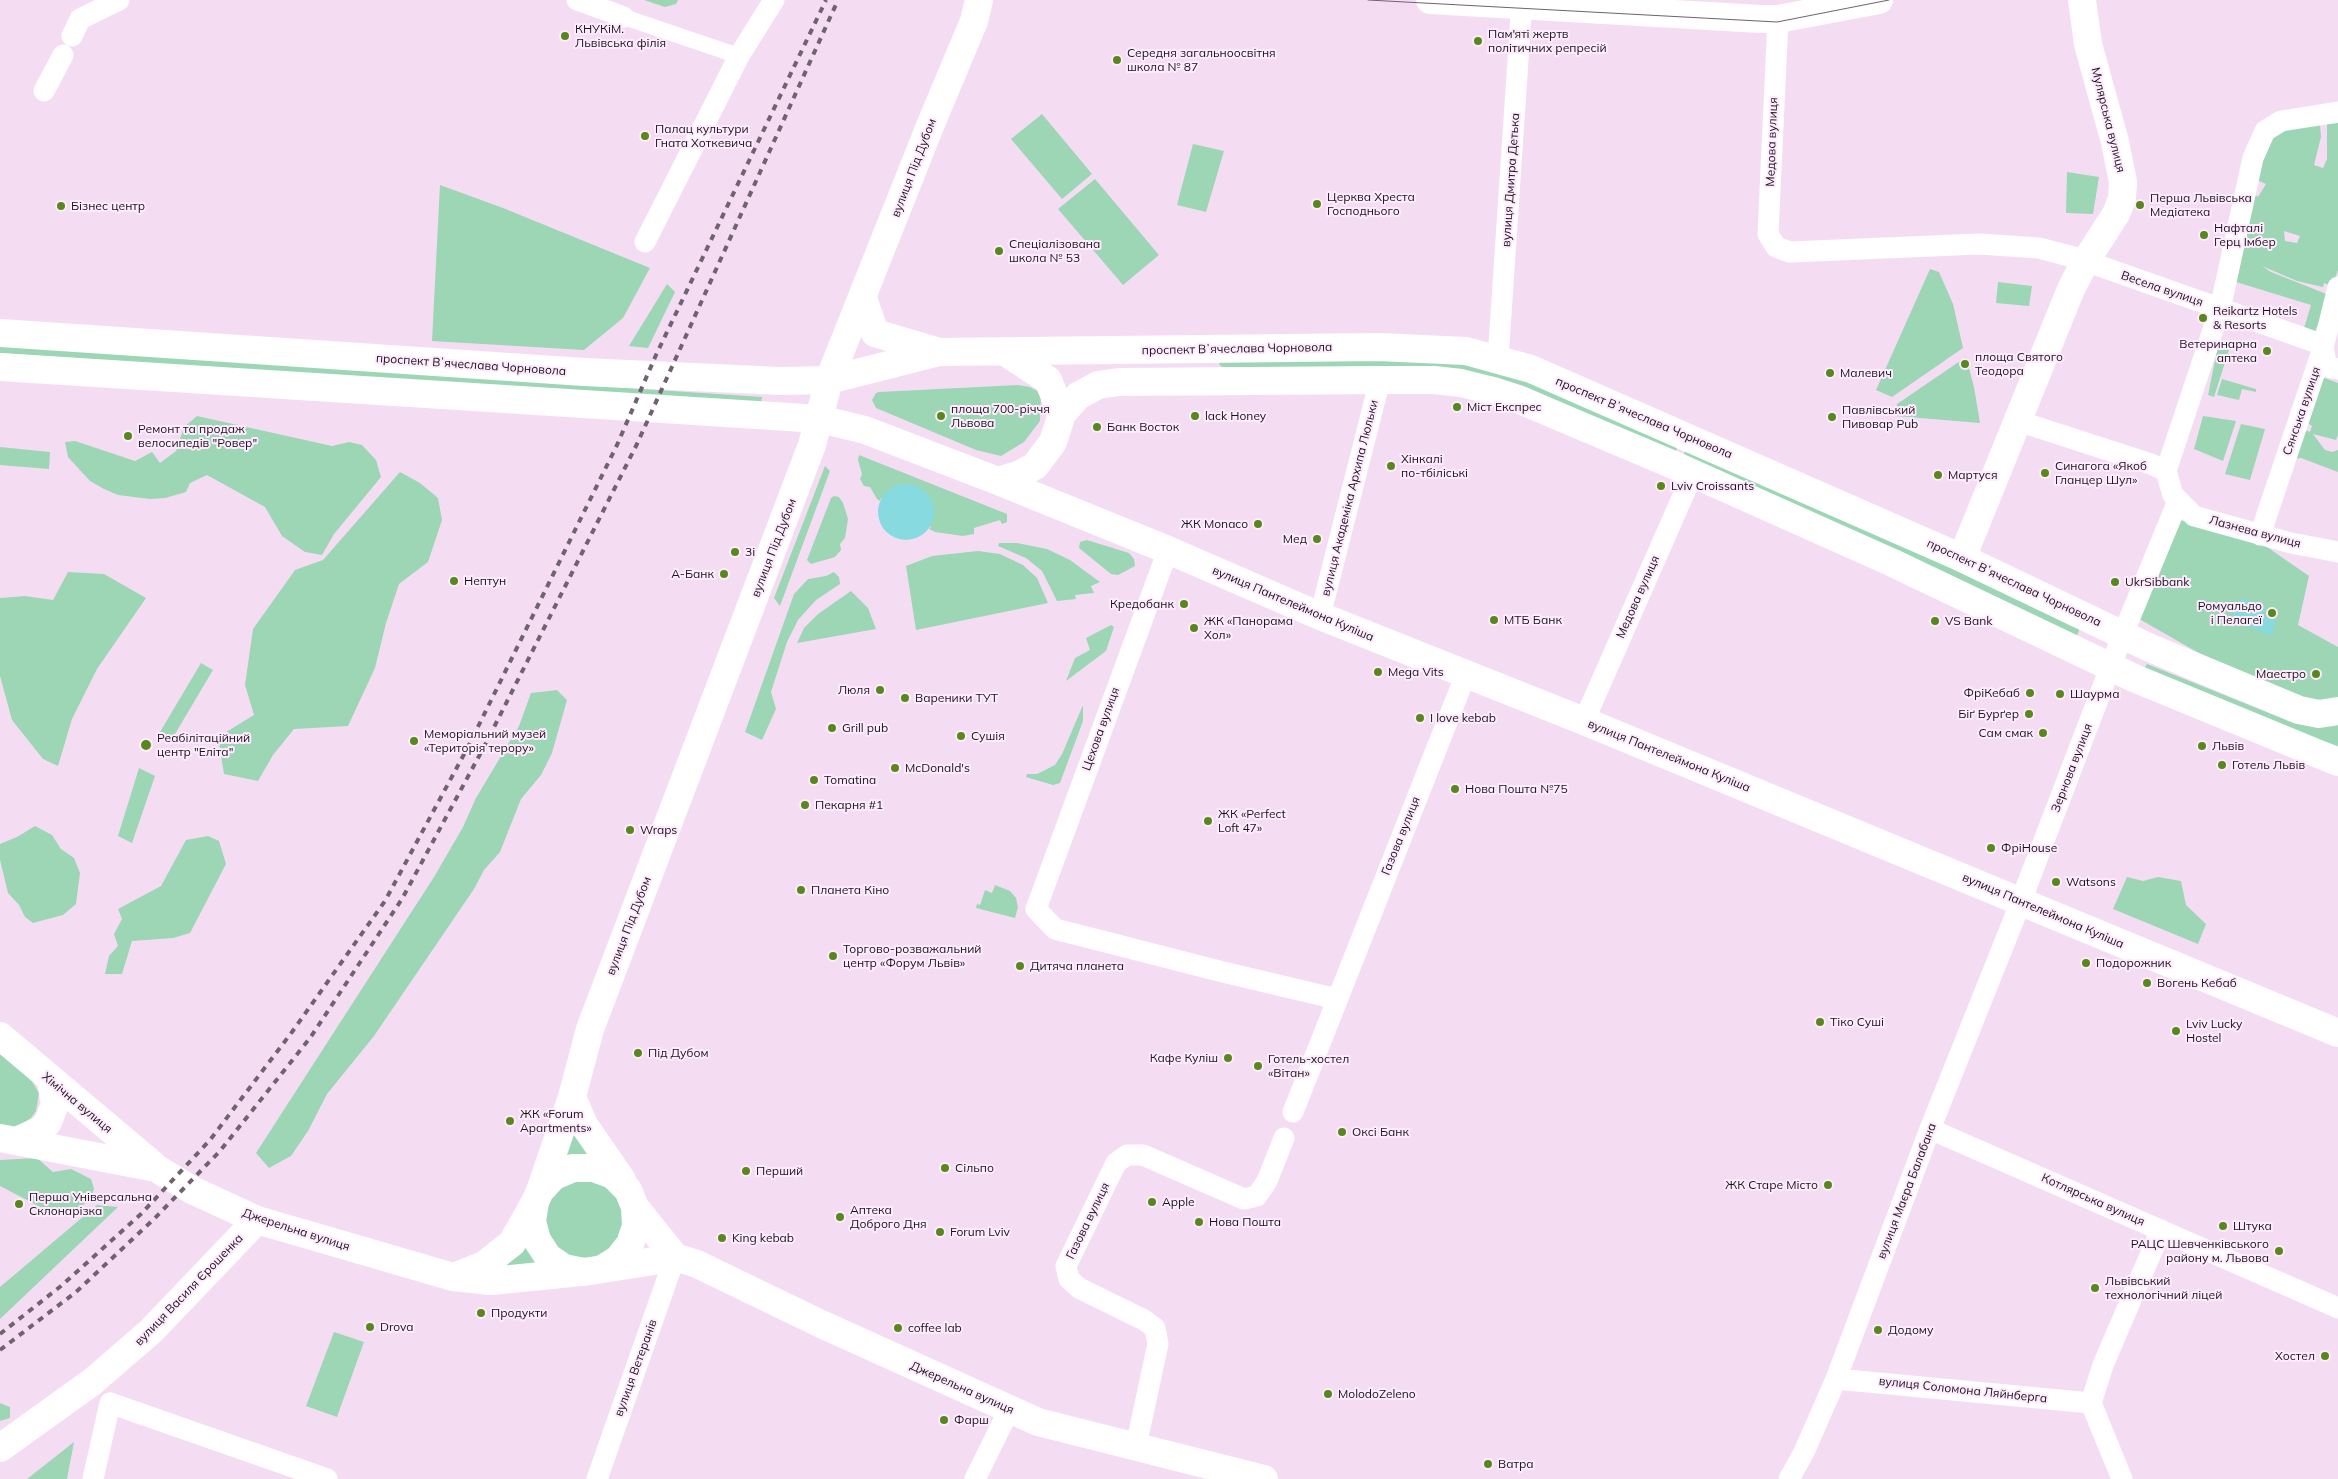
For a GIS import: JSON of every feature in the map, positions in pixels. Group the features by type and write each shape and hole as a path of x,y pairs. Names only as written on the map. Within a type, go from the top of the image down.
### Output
{"street":[{"path":"72,36 80,19 119,0"},
{"path":"577,0 739,56"},
{"path":"644,242 739,56 774,0"},
{"name":"вулиця Під Дубом","path":"538,1196 572,1097 590,1030 723,684 812,445 829,380 864,298 930,126 974,22 979,0"},
{"path":"1430,0 1522,2 1778,19 1878,0"},
{"name":"Мулярська вулиця","path":"2082,0 2088,44 2113,136 2123,182 2122,199 2116,214 2085,262"},
{"name":"вулиця Дмитра Детька","path":"1498,359 1522,2"},
{"name":"Медова вулиця","path":"1778,19 1768,234 1776,247 1790,252 1979,244 2039,248 2085,262"},
{"path":"44,91 63,55"},
{"path":"2178,501 2173,495 2166,471 2220,308 2254,158 2265,131 2281,121 2338,112"},
{"path":"1962,558 2071,289 2085,262"},
{"name":"Весела вулиця","path":"2085,262 2315,342 2323,348"},
{"name":"Сянська вулиця","path":"2260,535 2323,348 2338,286"},
{"name":"проспект Вʼячеслава Чорновола","path":"864,298 875,333 939,352"},
{"name":"проспект Вʼячеслава Чорновола","path":"0,333 584,372 780,381 829,380 939,352 1378,347 1457,351 1498,359 1540,373 1962,558 2122,634 2299,710 2319,714 2338,711"},
{"path":"2323,348 2327,367 2338,370"},
{"path":"1005,352 1048,380 1062,414"},
{"path":"0,367 820,419 865,430 998,481 1018,475 1035,466 1053,442 1062,414 1078,396 1098,385 1119,382 1434,380 1493,391 1520,400 1693,473 1893,563 2134,678 2338,762"},
{"name":"вулиця Академіка Архипа Люльки","path":"1320,616 1380,380"},
{"path":"2018,421 2151,464 2166,471"},
{"name":"Медова вулиця","path":"1584,721 1693,473"},
{"name":"вулиця Пантелеймона Куліша","path":"998,481 1168,550 1320,616 1584,721 2021,901 2194,976 2338,1033"},
{"name":"Лазнева вулиця","path":"2178,501 2194,516 2260,535 2338,552"},
{"name":"Зернова вулиця","path":"2021,901 2122,634 2178,501"},
{"name":"Цехова вулиця","path":"1168,550 1036,909 1055,928 1223,972 1337,999"},
{"name":"Газова вулиця","path":"1293,1112 1466,674"},
{"name":"вулиця Маєра Балабана","path":"1789,1479 1804,1452 1836,1379 1930,1129 2021,901"},
{"name":"Хімічна вулиця","path":"0,1036 156,1168"},
{"path":"8,1139 36,1133 48,1122 55,1104 51,1081"},
{"path":"572,1097 584,1125 632,1198 675,1257"},
{"name":"Котлярська вулиця","path":"1930,1129 2338,1308"},
{"name":"Газова вулиця","path":"1136,1446 1158,1344 1155,1328 1144,1320 1079,1288 1069,1279 1066,1266 1116,1163 1127,1155 1144,1154 1244,1199 1257,1196 1267,1181 1284,1138"},
{"name":"Джерельна вулиця","path":"8,1139 156,1168 192,1190 257,1220 453,1277 491,1281 593,1270 675,1257 697,1264 819,1323 1038,1422 1264,1479"},
{"path":"453,1277 484,1264 512,1243 538,1196 554,1176 573,1168 594,1168 613,1175 632,1198 636,1226 630,1244 618,1259 593,1270 564,1268 548,1257 536,1240 532,1221 538,1196"},
{"name":"вулиця Василя Єрошенка","path":"0,1448 92,1382 151,1331 257,1220"},
{"path":"2122,1479 2091,1403 2103,1365 2161,1230"},
{"name":"вулиця Ветеранів","path":"598,1478 675,1257"},
{"name":"вулиця Соломона Ляйнберга","path":"1836,1379 2091,1403"},
{"path":"92,1382 110,1403 327,1479"},
{"path":"93,1479 110,1403"},
{"path":"975,1479 1010,1410"}],"shaded area":[{"path":"644,0 678,0 676,4 665,7"},
{"path":"1042,114 1092,174 1062,199 1011,139"},
{"path":"2338,123 2338,270 2332,286 2324,283 2323,287 2297,281 2262,266 2271,272 2329,295 2315,332 2304,328 2311,305 2236,282 2253,193 2258,197 2266,184 2255,179 2266,133 2320,124 2321,137 2314,165 2323,168 2327,159 2327,124","holes":["2284,231 2300,236 2297,243 2285,241"]},
{"path":"1193,144 1224,151 1206,212 1177,205"},
{"path":"2067,172 2099,177 2093,214 2066,213"},
{"path":"1095,179 1159,255 1123,285 1058,209"},
{"path":"440,185 503,208 650,268 623,318 584,350 432,341"},
{"path":"1930,269 1939,272 1953,304 1963,348 1892,397 1876,390"},
{"path":"1998,282 2032,286 2029,306 1996,303"},
{"path":"667,284 675,292 648,348 629,346"},
{"path":"0,346 762,397 761,404 0,353"},
{"path":"2218,346 2229,350 2214,397 2208,395"},
{"path":"1966,357 1974,387 1980,423 1896,416 1897,404"},
{"path":"1432,359 1464,363 1527,379 1678,446 1675,453 1524,386 1495,377 1433,368 1222,367 1219,364 1220,361"},
{"path":"2322,377 2338,383 2338,435 2336,440 2313,434 2325,450 2332,452 2338,450 2338,472 2301,458 2294,459 2300,428 2310,432 2312,426 2306,422"},
{"path":"2222,379 2256,389 2256,392 2242,389 2239,400 2217,395"},
{"path":"1018,385 1030,387 1041,393 1040,421 1024,442 1001,456 976,450 876,408 872,400 876,393 879,392"},
{"path":"197,416 332,446 349,442 362,445 376,460 381,477 334,534 322,555 305,552 282,536 265,507 207,475 190,483 186,492 165,498 150,499 118,495 90,481 68,457 65,442 75,441 135,461 152,452 160,463 176,451 184,427"},
{"path":"2203,416 2236,421 2223,461 2194,449"},
{"path":"2241,424 2265,429 2250,480 2225,474"},
{"path":"0,447 50,452 49,469 0,465"},
{"path":"1686,449 1966,574 2080,628 2077,636 1683,456"},
{"path":"859,455 1007,514 1007,522 1002,524 1000,520 974,528 974,534 963,536 935,532 929,529 931,527 881,498 880,501 870,487 864,486 860,479 862,474 858,460"},
{"path":"825,466 830,471 780,606 774,598"},
{"path":"400,472 420,483 438,498 442,520 428,562 399,584 386,623 375,668 348,726 294,729 273,755 258,781 224,774 218,737 254,715 245,685 253,629 295,570 323,560"},
{"path":"900,484 912,484 922,488 930,496 934,512 930,528 922,536 912,540 900,540 890,536 882,528 878,518 878,506 882,496 890,488"},
{"path":"834,496 839,497 843,503 848,519 845,538 840,544 841,550 835,557 811,564 807,560 831,498"},
{"path":"2175,519 2254,538 2309,576 2298,625 2338,647 2338,706 2313,708 2232,672 2134,616"},
{"path":"1087,540 1129,553 1134,559 1135,566 1118,575 1111,574 1079,548 1080,542"},
{"path":"999,543 1017,543 1047,549 1070,560 1100,582 1091,586 1094,593 1075,595 1076,599 1057,601 1042,571 1026,558 998,546"},
{"path":"978,551 1000,554 1023,565 1037,578 1048,603 916,630 906,566 932,556"},
{"path":"68,572 104,574 146,598 97,669 72,719 58,766 43,759 12,720 0,676 0,598 25,596 53,600"},
{"path":"834,572 839,577 840,584 816,600 798,620 787,642 771,692 776,709 762,740 745,732 794,594 808,579 826,576"},
{"path":"851,591 868,608 876,629 797,643 804,628 818,614"},
{"path":"2240,598 2266,607 2263,616 2276,621 2272,634 2269,635 2234,620 2232,617"},
{"path":"1111,625 1114,627 1106,651 1066,681 1075,658 1090,650 1086,638"},
{"path":"201,663 213,670 172,739 160,732"},
{"path":"2147,664 2289,721 2322,727 2338,724 2338,746 2313,738 2144,669"},
{"path":"557,690 567,700 552,753 541,775 521,799 500,852 484,870 474,889 374,1036 327,1094 308,1131 291,1156 269,1168 256,1153 434,877 463,827 476,798 519,726 531,693"},
{"path":"1083,705 1083,721 1060,783 1053,785 1026,777 1027,774 1037,774 1055,765 1062,754"},
{"path":"139,768 155,776 132,843 118,836"},
{"path":"35,826 52,835 61,849 74,858 80,873 76,904 63,915 33,923 25,917 19,905 8,893 0,860 0,844 17,837"},
{"path":"208,836 219,841 226,864 190,933 173,938 132,941 122,974 105,974 109,956 118,946 114,934 122,919 118,909 161,886 186,840"},
{"path":"2127,877 2143,881 2158,877 2181,881 2186,905 2206,924 2198,944 2113,909"},
{"path":"995,885 1010,891 1016,898 1018,907 1015,918 976,908 977,904 980,905 985,890 992,893"},
{"path":"0,1054 30,1078 39,1093 36,1111 31,1118 15,1128 0,1126"},
{"path":"581,1134 598,1159 563,1160 571,1136"},
{"path":"37,1158 53,1172 71,1169 91,1179 94,1189 90,1200 65,1217 48,1211 0,1186 0,1160"},
{"path":"584,1180 599,1183 612,1191 620,1204 623,1219 620,1234 612,1247 599,1255 584,1258 569,1255 556,1247 548,1234 545,1219 548,1204 556,1191 569,1183"},
{"path":"97,1205 118,1207 0,1319 0,1287"},
{"path":"526,1245 540,1267 497,1267"},
{"path":"334,1332 364,1342 337,1417 306,1406"},
{"path":"0,1403 10,1407 10,1418 0,1421"},
{"path":"74,1442 67,1479 27,1479"}],"tram line":[{"path":"1368,0 1777,22 1889,0"}],"railway":[{"path":"0,1334 61,1286 141,1214 210,1140 292,1032 385,901 469,745 617,445 656,355 826,0"},
{"path":"0,1350 76,1292 154,1219 220,1151 310,1038 402,899 485,745 637,444 838,0"}],"place":[{"name":"КНУКіМ. Львівська філія","path":"565,36"},
{"name":"Пам'яті жертв політичних репресій","path":"1478,41"},
{"name":"Середня загальноосвітня школа № 87","path":"1117,60"},
{"name":"Палац культури Гната Хоткевича","path":"645,136"},
{"name":"Церква Хреста Господнього","path":"1317,204"},
{"name":"Перша Львівська Медіатека","path":"2140,205"},
{"name":"Бізнес центр","path":"61,206"},
{"name":"Нафталі Герц Імбер","path":"2204,235"},
{"name":"Спеціалізована школа № 53","path":"999,251"},
{"name":"Reikartz Hotels & Resorts","path":"2203,318"},
{"name":"Ветеринарна аптека","path":"2267,351"},
{"name":"площа Святого Теодора","path":"1965,364"},
{"name":"Малевич","path":"1830,373"},
{"name":"Міст Експрес","path":"1457,407"},
{"name":"площа 700-річчя Львова","path":"941,416"},
{"name":"lack Honey","path":"1195,416"},
{"name":"Павлівський Пивовар Pub","path":"1832,417"},
{"name":"Банк Восток","path":"1097,427"},
{"name":"Ремонт та продаж велосипедів \"Ровер\"","path":"128,436"},
{"name":"Хінкалі по-тбіліські","path":"1391,466"},
{"name":"Синагога «Якоб Гланцер Шул»","path":"2045,473"},
{"name":"Мартуся","path":"1938,475"},
{"name":"Lviv Croissants","path":"1661,486"},
{"name":"ЖК Monaco","path":"1258,524"},
{"name":"Мед","path":"1317,539"},
{"name":"3і","path":"735,552"},
{"name":"А-Банк","path":"724,574"},
{"name":"Нептун","path":"454,581"},
{"name":"UkrSibbank","path":"2115,582"},
{"name":"Кредобанк","path":"1184,604"},
{"name":"Ромуальдо і Пелагеї","path":"2272,613"},
{"name":"МТБ Банк","path":"1494,620"},
{"name":"VS Bank","path":"1935,621"},
{"name":"ЖК «Панорама Хол»","path":"1194,628"},
{"name":"Mega Vits","path":"1378,672"},
{"name":"Маестро","path":"2316,674"},
{"name":"Люля","path":"880,690"},
{"name":"ФріКебаб","path":"2030,693"},
{"name":"Шаурма","path":"2060,694"},
{"name":"Вареники ТУТ","path":"905,698"},
{"name":"Біґ Бурґер","path":"2029,714"},
{"name":"I love kebab","path":"1420,718"},
{"name":"Grill pub","path":"832,728"},
{"name":"Сам смак","path":"2043,733"},
{"name":"Сушія","path":"961,736"},
{"name":"Меморіальний музей «Територія терору»","path":"414,741"},
{"name":"Реабілітаційний центр \"Еліта\"","path":"146,745"},
{"name":"Львів","path":"2202,746"},
{"name":"Готель Львів","path":"2222,765"},
{"name":"McDonald's","path":"895,768"},
{"name":"Tomatina","path":"814,780"},
{"name":"Нова Пошта №75","path":"1455,789"},
{"name":"Пекарня #1","path":"805,805"},
{"name":"ЖК «Perfect Loft 47»","path":"1208,821"},
{"name":"Wraps","path":"630,830"},
{"name":"ФріHouse","path":"1991,848"},
{"name":"Watsons","path":"2056,882"},
{"name":"Планета Кіно","path":"801,890"},
{"name":"Торгово-розважальний центр «Форум Львів»","path":"833,956"},
{"name":"Подорожник","path":"2086,963"},
{"name":"Дитяча планета","path":"1020,966"},
{"name":"Вогень Кебаб","path":"2147,983"},
{"name":"Тіко Суші","path":"1820,1022"},
{"name":"Lviv Lucky Hostel","path":"2176,1031"},
{"name":"Під Дубом","path":"638,1053"},
{"name":"Кафе Куліш","path":"1228,1058"},
{"name":"Готель-хостел «Вітан»","path":"1258,1066"},
{"name":"ЖК «Forum Apartments»","path":"510,1121"},
{"name":"Оксі Банк","path":"1342,1132"},
{"name":"Сільпо","path":"945,1168"},
{"name":"Перший","path":"746,1171"},
{"name":"ЖК Старе Місто","path":"1828,1185"},
{"name":"Apple","path":"1152,1202"},
{"name":"Перша Універсальна Склонарізка","path":"19,1204"},
{"name":"Аптека Доброго Дня","path":"840,1217"},
{"name":"Нова Пошта","path":"1199,1222"},
{"name":"Штука","path":"2223,1226"},
{"name":"Forum Lviv","path":"940,1232"},
{"name":"King kebab","path":"722,1238"},
{"name":"РАЦС Шевченківського району м. Львова","path":"2279,1251"},
{"name":"Львівський технологічний ліцей","path":"2095,1288"},
{"name":"Продукти","path":"481,1313"},
{"name":"Drova","path":"370,1327"},
{"name":"coffee lab","path":"898,1328"},
{"name":"Додому","path":"1878,1330"},
{"name":"Хостел","path":"2325,1356"},
{"name":"MolodoZeleno","path":"1328,1394"},
{"name":"Фарш","path":"944,1420"},
{"name":"Ватра","path":"1488,1464"}]}
